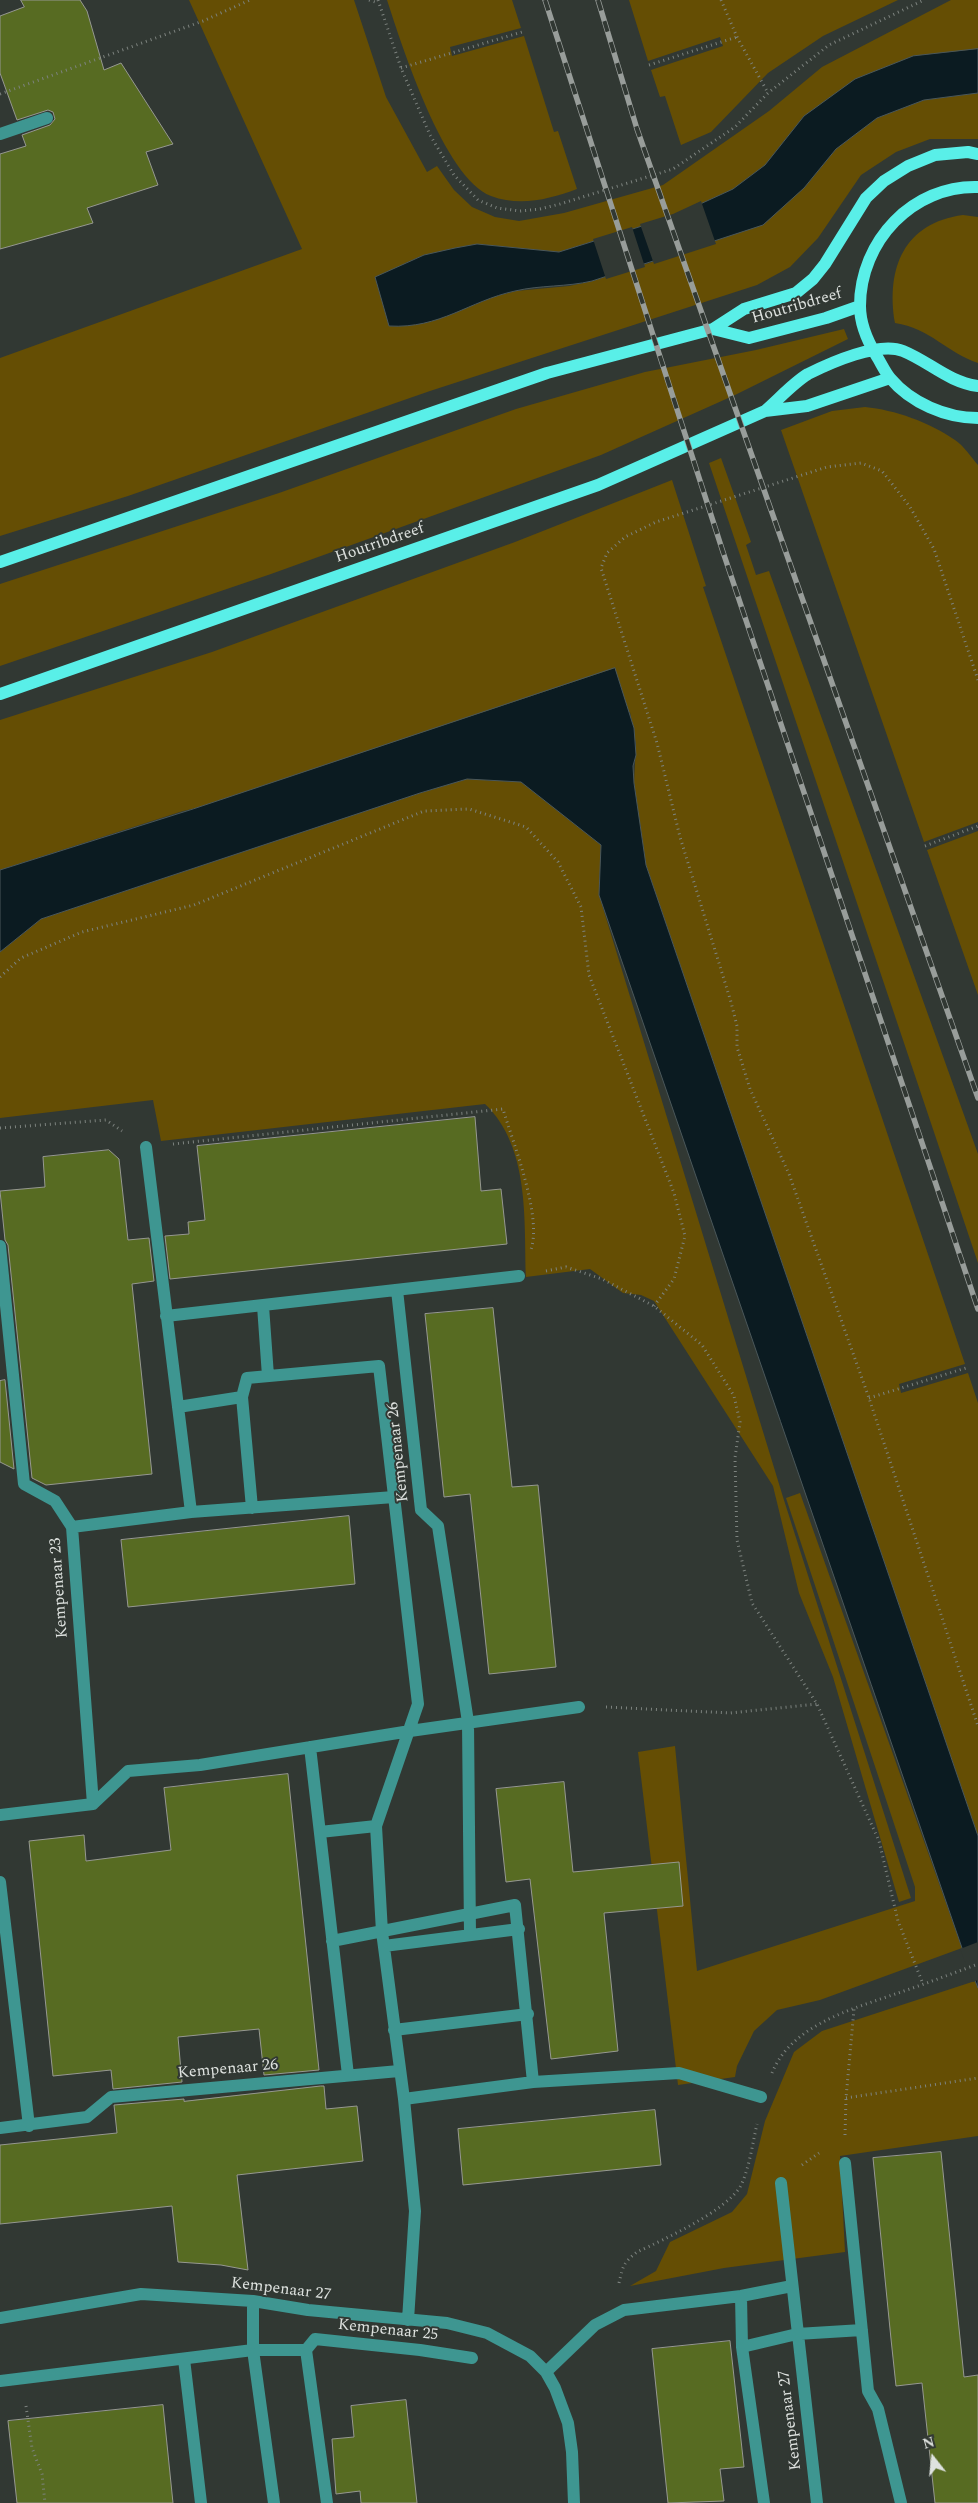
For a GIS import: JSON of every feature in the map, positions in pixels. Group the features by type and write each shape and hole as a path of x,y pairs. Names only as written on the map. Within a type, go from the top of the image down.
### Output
{"main road":[{"name":"Houtribdreef","path":"0,562 547,373 713,329 744,309 796,293 813,279 825,264 866,198 884,182 908,166 936,155 968,152 978,154"},
{"path":"977,419 948,414 918,401 890,378 866,336 860,306 862,284 867,263 887,230 904,212 926,198 954,188 978,187"},
{"name":"Houtribdreef","path":"713,329 749,338 826,318 860,306"},
{"name":"Houtribdreef","path":"764,412 807,375 872,349"},
{"path":"872,349 900,350 955,381 978,386"},
{"name":"Houtribdreef","path":"0,694 598,485 764,412 807,406 890,378"}],"street":[{"path":"0,134 48,118"},
{"path":"146,1147 192,1512"},
{"name":"Kempenaar 23","path":"0,1246 2,1304 24,1484 55,1501 72,1528 93,1804"},
{"path":"166,1316 519,1276"},
{"name":"Kempenaar 26","path":"397,1290 422,1510 438,1526 468,1722 470,1935"},
{"path":"263,1306 268,1376"},
{"name":"Kempenaar 26","path":"252,1508 242,1397 247,1378 379,1366 418,1704 376,1826 382,1932 404,2100 415,2211 408,2320"},
{"path":"178,1407 242,1397"},
{"name":"Kempenaar 26","path":"72,1528 192,1512 394,1497"},
{"path":"0,1815 93,1804 128,1771 200,1765 468,1722 579,1707"},
{"path":"310,1747 348,2075"},
{"path":"320,1832 376,1826"},
{"path":"0,1882 29,2126 0,2128"},
{"path":"332,1941 471,1912 515,1905 534,2082"},
{"path":"384,1946 519,1929"},
{"path":"0,1993 14,1991"},
{"path":"394,2030 528,2014"},
{"name":"Kempenaar 26","path":"29,2126 87,2117 111,2097 399,2071"},
{"path":"404,2100 534,2082 679,2073 761,2097"},
{"path":"845,2163 868,2391 878,2409 901,2503"},
{"name":"Kempenaar 27","path":"781,2183 817,2503"},
{"path":"546,2372 595,2325 624,2310 740,2296 792,2286"},
{"name":"Kempenaar 27","path":"0,2318 141,2294 253,2301 308,2310 447,2323 487,2333 523,2351 546,2372 562,2402 568,2423 572,2452 574,2503"},
{"path":"740,2296 742,2347 764,2503"},
{"path":"253,2301 253,2350 274,2503"},
{"path":"742,2347 797,2334 862,2330"},
{"name":"Kempenaar 25","path":"0,2381 253,2350 306,2350 315,2339 420,2350 472,2358"},
{"path":"306,2350 327,2503"},
{"path":"184,2359 201,2503"}],"path":[{"path":"0,94 203,21 250,0"},
{"path":"369,0 378,1 402,68 430,135 461,184 470,194 487,205 520,211 560,204 673,169 734,127 768,93 829,44 924,0"},
{"path":"721,0 737,37 768,93"},
{"path":"402,68 522,32"},
{"path":"649,65 737,37"},
{"path":"978,680 934,549 910,507 882,471 861,463 827,467 656,522 625,537 607,552 600,568 657,743 680,837 733,1010 737,1026 737,1047 750,1089 789,1174 869,1398 978,1726"},
{"path":"0,977 21,958 82,932 194,905 424,811 469,809 526,827 558,862 580,907 589,975 674,1193 685,1236 674,1279 654,1306"},
{"path":"925,846 978,826"},
{"path":"0,1128 106,1120 146,1147 503,1109 532,1206 533,1245 519,1276"},
{"path":"519,1276 566,1267 602,1279 654,1306 702,1345 734,1396 740,1422 735,1458 737,1540 752,1603 817,1704 879,1841 898,1921 923,1984"},
{"path":"869,1398 966,1368"},
{"path":"579,1707 640,1708 730,1714 817,1704"},
{"path":"947,1975 978,1964"},
{"path":"845,2163 846,2098 854,2009"},
{"path":"846,2098 978,2078"},
{"path":"781,2183 813,2156 821,2153"},
{"path":"23,2378 32,2448 42,2474 45,2503"}],"shaded area":[{"path":"189,0 354,0 386,97 427,172 437,166 454,190 472,207 495,217 519,221 564,213 663,185 769,111 822,67 951,0 978,0 978,49 913,56 804,116 765,165 733,189 674,216 559,252 477,244 424,255 405,263 500,295 516,291 569,286 592,281 687,251 804,188 836,149 877,118 924,100 978,93 978,139 930,139 896,152 861,175 818,238 790,267 757,285 430,391 128,496 0,536 0,358 302,249"},
{"path":"387,0 512,0 521,28 450,47 452,56 524,36 554,132 558,131 577,189 546,199 513,201 491,196 474,184 457,164 441,138 414,77"},
{"path":"629,0 898,0 823,36 768,73 711,132 681,145 665,96 660,97 651,70 723,46 720,37 648,61"},
{"path":"978,49 978,93 924,100 877,118 836,149 804,188 763,225 592,281 515,291 498,295 439,319 407,326 389,326 375,277 424,255 455,248 477,244 559,252 674,216 733,189 765,165 804,116 855,79 913,56"},
{"path":"963,215 978,217 978,363 967,359 918,330 895,323 894,284 897,267 904,251 913,238 926,228 943,220"},
{"path":"844,329 848,339 735,395 601,455 271,574 0,666 0,584 279,493 516,409 645,372 756,350"},
{"path":"865,407 900,414 923,422 958,442 978,465 978,822 924,842 781,430 832,411"},
{"path":"721,458 751,542 746,545 756,575 769,571 978,1154 978,1263 709,463"},
{"path":"672,480 706,586 703,587 965,1364 899,1384 901,1393 968,1373 978,1403 978,1836 646,865 634,783 636,744 630,712 183,811 0,870 0,720 212,652 515,542"},
{"path":"615,668 634,728 636,755 633,766 634,783 646,865 978,1836 978,1988 962,1948 599,895 601,845 521,782 467,779 41,919 0,952 0,870 193,809"},
{"path":"467,779 521,782 601,845 599,895 783,1497 911,1898 899,1902 833,1677 799,1593 773,1486 654,1301 641,1295 623,1293 590,1269 526,1277 524,1209 522,1185 517,1163 510,1141 500,1121 485,1104 161,1141 153,1100 0,1118 0,952 41,919"},
{"path":"978,831 978,995 927,850"},
{"path":"800,1493 962,1948 820,2000 777,2010 754,2031 737,2066 735,2077 678,2085 638,1752 675,1746 697,1971 915,1901 915,1887 786,1498"},
{"path":"975,1981 978,1988 978,2136 840,2156 845,2252 724,2268 630,2286 656,2271 670,2242 732,2212 747,2194 765,2121 794,2052 822,2031"}],"pier":[{"path":"701,201 716,244 654,264 640,224 673,214"},
{"path":"632,227 645,267 606,279 593,239"},
{"path":"978,1942 978,1980 973,1982 960,1949"}],"building":[{"path":"21,0 80,0 87,11 104,70 121,63 173,144 146,152 158,185 87,208 93,223 0,249 0,154 26,146 22,135 50,125 55,119 53,112 48,110 17,120 0,73 0,16 24,7"},
{"path":"475,1117 481,1191 501,1189 507,1244 170,1279 165,1236 189,1234 188,1222 205,1220 197,1146"},
{"path":"109,1150 119,1159 128,1240 149,1238 154,1281 132,1284 152,1474 46,1485 32,1478 8,1245 5,1240 0,1191 45,1187 43,1157"},
{"path":"493,1308 512,1487 538,1485 556,1667 489,1674 470,1494 444,1497 425,1314"},
{"path":"5,1380 14,1469 0,1462 0,1381"},
{"path":"349,1516 355,1584 128,1607 121,1540"},
{"path":"288,1774 319,2070 264,2075 259,2029 178,2037 182,2082 113,2089 111,2070 53,2076 29,1841 84,1835 86,1861 171,1850 164,1788"},
{"path":"564,1782 573,1872 679,1862 683,1906 604,1913 618,2051 551,2059 530,1879 506,1882 496,1789"},
{"path":"324,2086 326,2109 357,2106 363,2161 237,2175 248,2270 221,2265 178,2262 172,2206 0,2224 0,2145 117,2133 114,2105 184,2099 184,2101"},
{"path":"655,2110 661,2165 463,2185 458,2129"},
{"path":"941,2152 964,2377 978,2375 978,2503 935,2503 922,2383 896,2386 891,2339 873,2158"},
{"path":"730,2341 744,2467 720,2469 724,2501 668,2503 652,2349"},
{"path":"406,2400 417,2503 361,2503 360,2491 336,2494 332,2439 354,2437 351,2406"},
{"path":"163,2405 173,2503 17,2503 8,2421"}],"railway":[{"path":"545,0 723,552 978,1309"},
{"path":"598,0 637,129 978,1098"}]}
